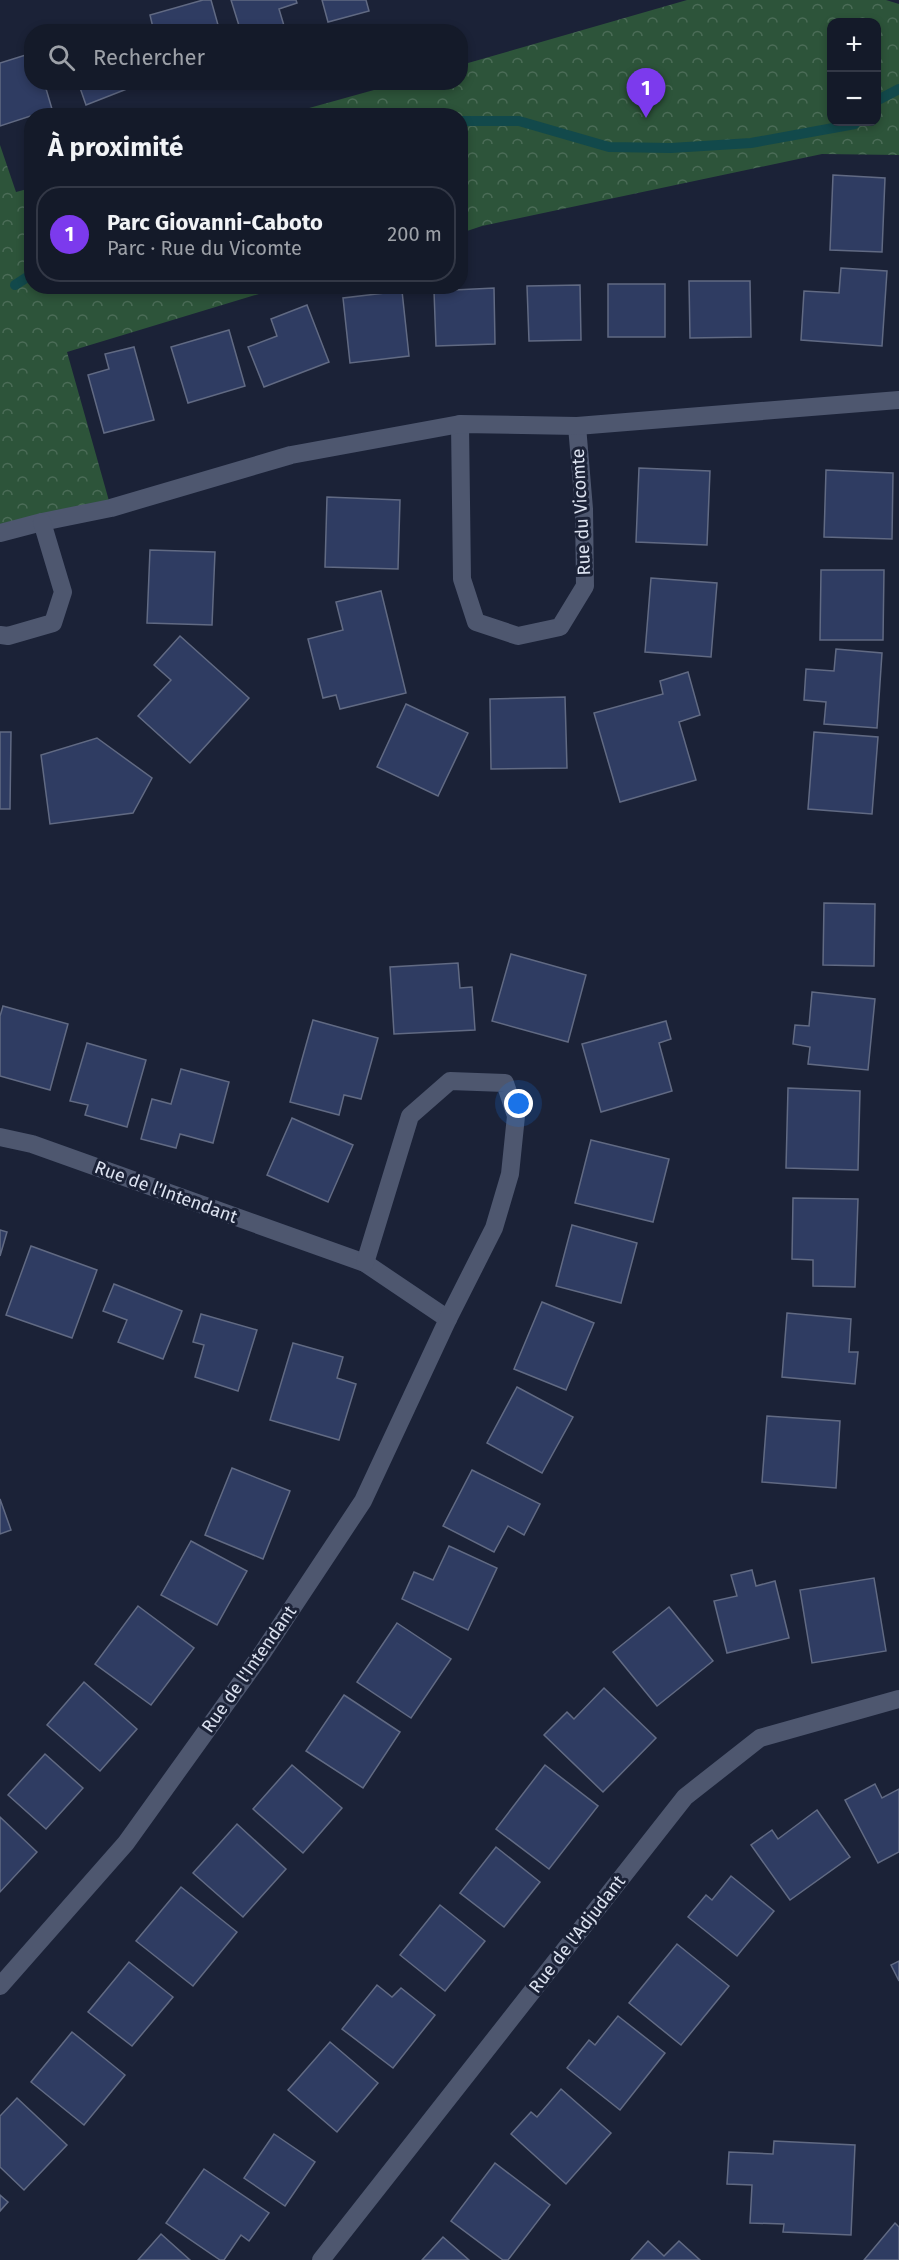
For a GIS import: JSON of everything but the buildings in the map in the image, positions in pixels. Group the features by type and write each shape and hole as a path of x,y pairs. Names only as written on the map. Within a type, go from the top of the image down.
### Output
{"street":[{"name":"Rue du Vicomte","path":"0,533 111,508 291,455 460,424 577,426 899,400"},
{"name":"Rue du Vicomte","path":"460,424 462,579 476,622 518,636 560,627 585,586 584,509 577,426"},
{"path":"0,635 8,636 53,623 63,592 42,522"},
{"name":"Rue de l'Intendant","path":"0,1986 126,1843 262,1652 363,1501 448,1319 494,1228 510,1174 516,1116 505,1083 450,1081 410,1116 365,1263"},
{"name":"Rue de l'Intendant","path":"0,1137 32,1144 365,1263 448,1319"},
{"name":"Rue de l'Adjudant","path":"321,2260 685,1797 760,1738 899,1699"}],"green space":[{"path":"687,0 886,0 899,4 899,155 822,154 468,231 468,108 309,108 374,90 468,90 468,63"},
{"path":"0,145 16,192 24,190 24,294 259,294 67,352 111,508 0,534"}],"waterway":[{"path":"881,98 899,89"},
{"path":"468,121 519,121 609,147 671,148 751,143 844,126"},
{"path":"15,285 24,279"}],"place":[{"name":"Parc Giovanni-Caboto","path":"646,118"}]}
